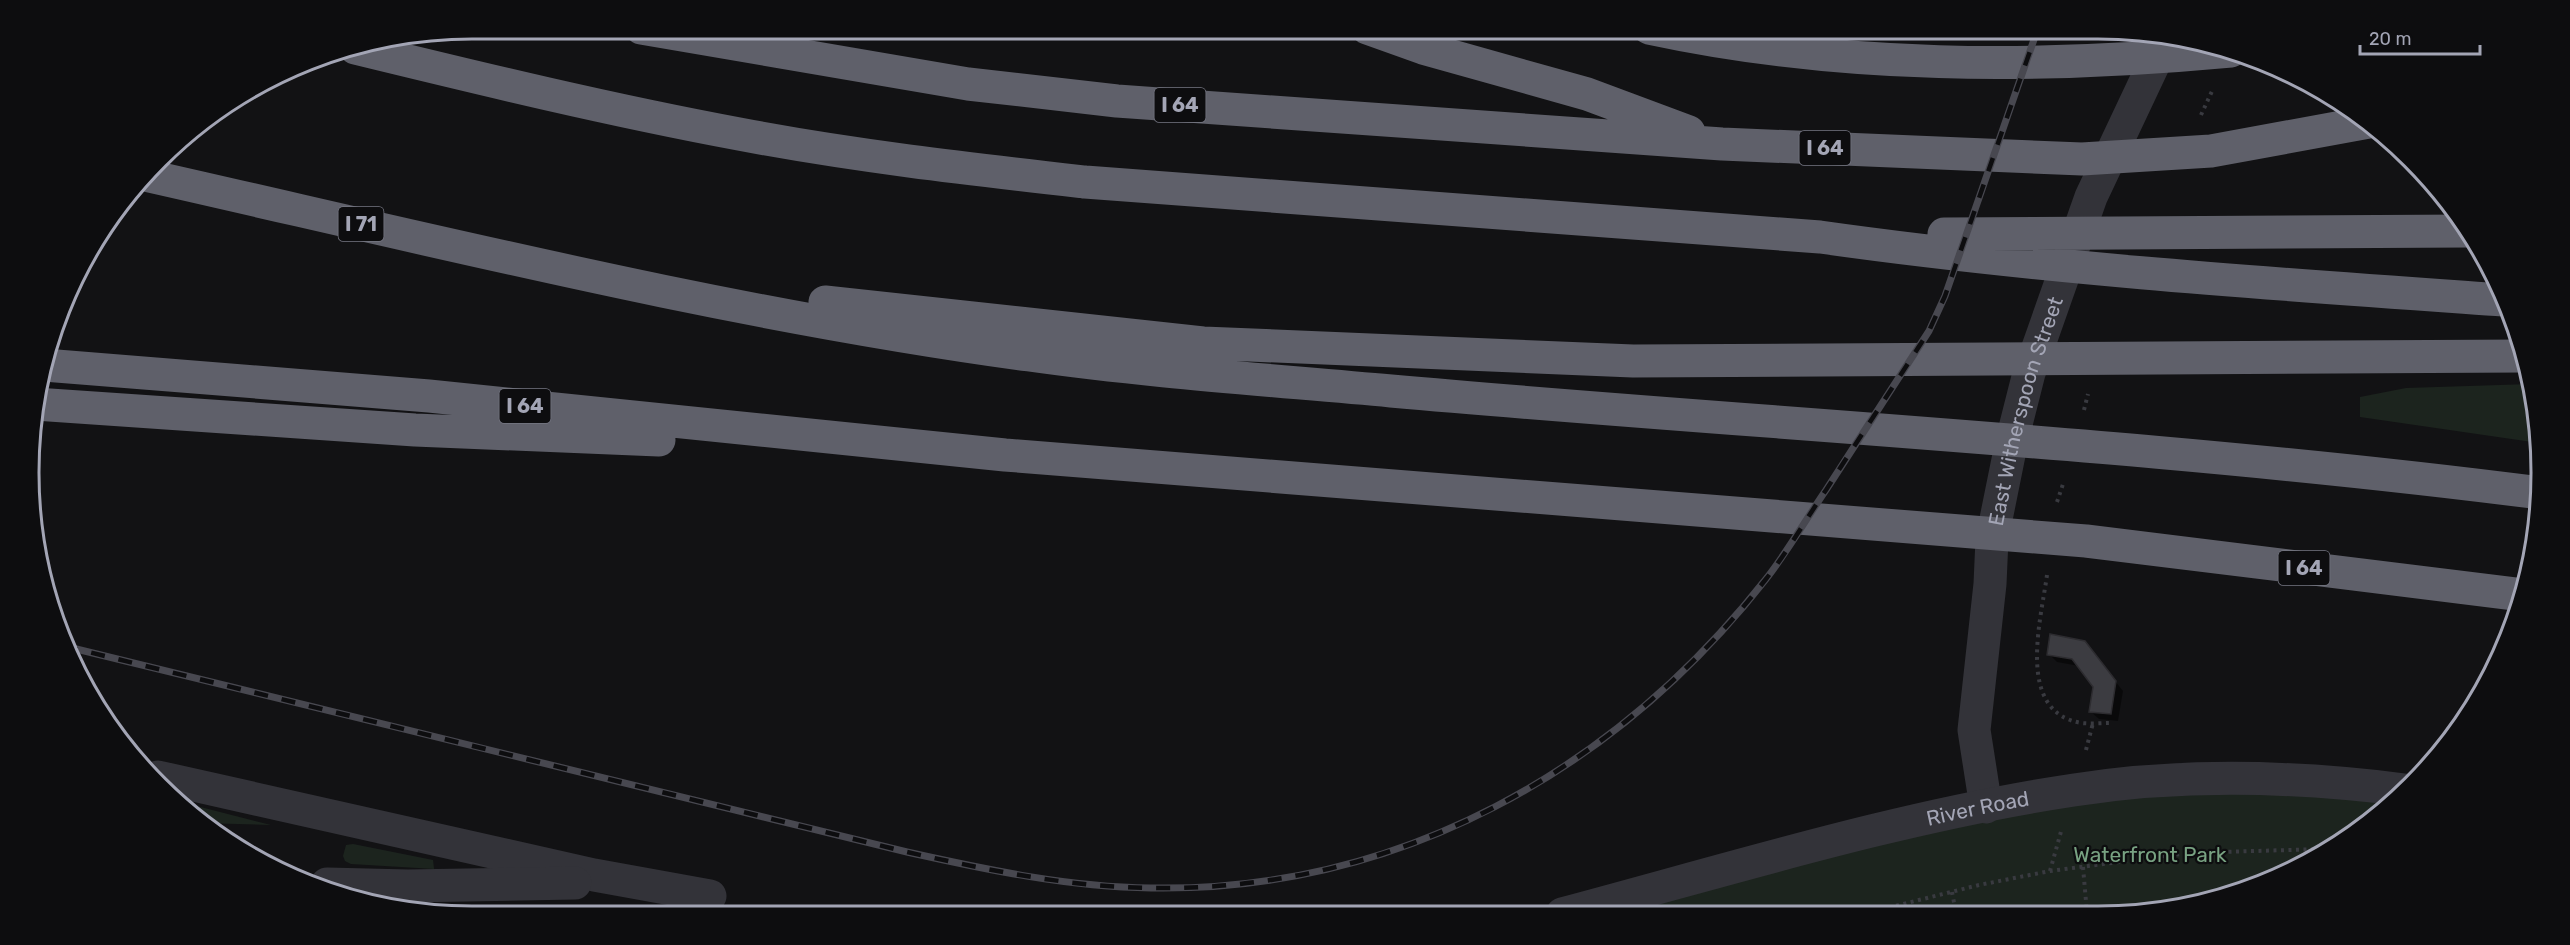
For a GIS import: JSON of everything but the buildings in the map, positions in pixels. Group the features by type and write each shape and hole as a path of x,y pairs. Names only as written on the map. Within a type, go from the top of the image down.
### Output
{"highway":[{"name":"I 64","path":"705,39 968,84 1105,99 1722,144 2082,159 2211,150 2355,124"},
{"path":"1398,39 1587,94 1722,144"},
{"path":"1712,39 1774,50 1869,59 1963,63 2069,62 2205,53"},
{"path":"370,52 641,115 742,135 973,169 1107,184 1900,241 2457,231"},
{"name":"I 71","path":"156,177 573,272"},
{"path":"1900,241 2157,274 2494,299"},
{"path":"573,272 1039,327 1203,343 1621,361 2131,357 2326,359 2515,356"},
{"path":"573,272 888,335 1035,356 1193,374 2107,449 2530,492"},
{"name":"I 64","path":"52,367 429,396 1005,455 2086,541 2513,594"},
{"path":"45,405 415,430 1005,455"}],"street":[{"name":"East Witherspoon Street","path":"1986,807 1974,730 1990,584 1992,539 2012,440 2029,373 2091,197 2163,44"},
{"name":"River Road","path":"1592,906 1862,834 2074,790 2228,778 2339,782 2393,789"},
{"path":"166,779 710,896"},
{"path":"343,886 637,882"}],"path":[{"path":"2201,116 2216,83"},
{"path":"2084,411 2090,389"},
{"path":"2055,511 2065,477"},
{"path":"2048,569 2036,662 2043,694 2047,703 2060,715 2081,723 2110,723"},
{"path":"1895,906 1979,885 2083,867 2188,853 2256,849 2312,849"},
{"path":"2083,867 2086,906"},
{"path":"1952,892 1955,906"}],"green space":[{"path":"2522,384 2530,442 2360,417 2360,397 2406,388"},
{"name":"Waterfront Park","path":"2339,782 2393,789 2338,833 2289,861 2237,883 2182,898 2098,906 1598,906 1986,807"},
{"path":"197,806 271,825 219,824"},
{"path":"353,844 433,860 434,869 351,864 345,861 343,856 346,845"}],"railway":[{"path":"77,649 907,852 1059,881 1151,888 1242,884 1330,868 1414,843 1494,807 1570,762 1641,709 1706,648 1766,579 1929,331 1945,296 2034,39"}]}
